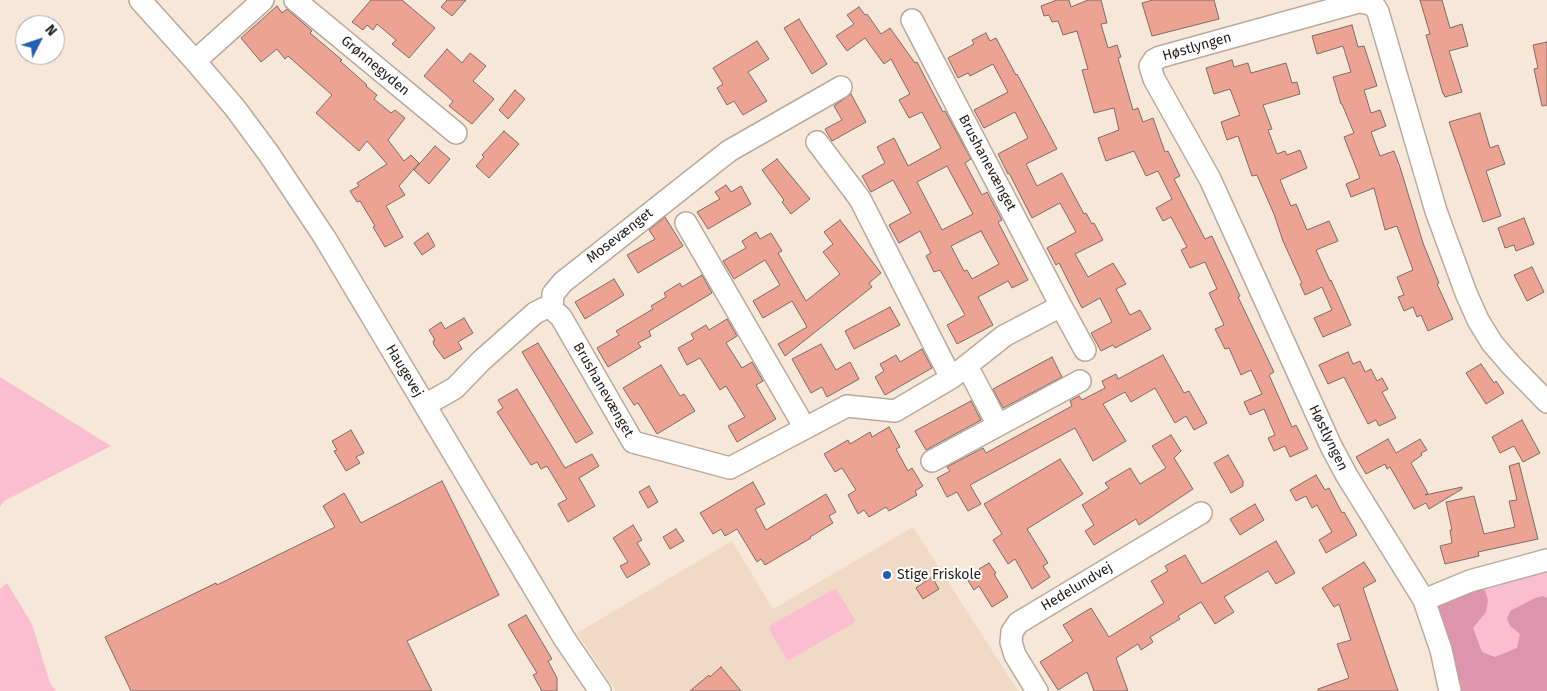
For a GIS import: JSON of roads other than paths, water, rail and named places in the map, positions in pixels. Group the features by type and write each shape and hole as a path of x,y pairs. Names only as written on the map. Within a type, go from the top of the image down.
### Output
{"street":[{"name":"Haugevej","path":"140,0 196,61 246,123 326,238 564,638 600,691"},
{"path":"196,61 263,0"},
{"name":"Grønnegyden","path":"295,0 456,133"},
{"name":"Høstlyngen","path":"1450,691 1441,650 1424,600 1347,476 1331,446 1210,179 1154,79 1150,66 1154,60 1359,2 1375,7 1436,211 1466,293 1478,320 1492,343 1511,366 1547,402"},
{"name":"Brushanevænget","path":"912,20 1085,350"},
{"name":"Mosevænget","path":"552,309 553,294 563,282 729,151 841,87"},
{"path":"817,142 860,199 959,372 998,425"},
{"path":"686,223 805,428"},
{"name":"Brushanevænget","path":"552,309 560,318 633,442 730,468 847,406 895,411 959,372 1004,336 1061,306"},
{"path":"425,405 455,388 481,361 535,313 545,308 552,309"},
{"path":"932,461 1080,381"},
{"name":"Hedelundvej","path":"1038,691 1015,655 1011,642 1012,632 1018,623 1201,513"},
{"path":"1424,600 1470,581 1547,560"}],"place":[{"name":"Stige Friskole","path":"887,575"}]}
